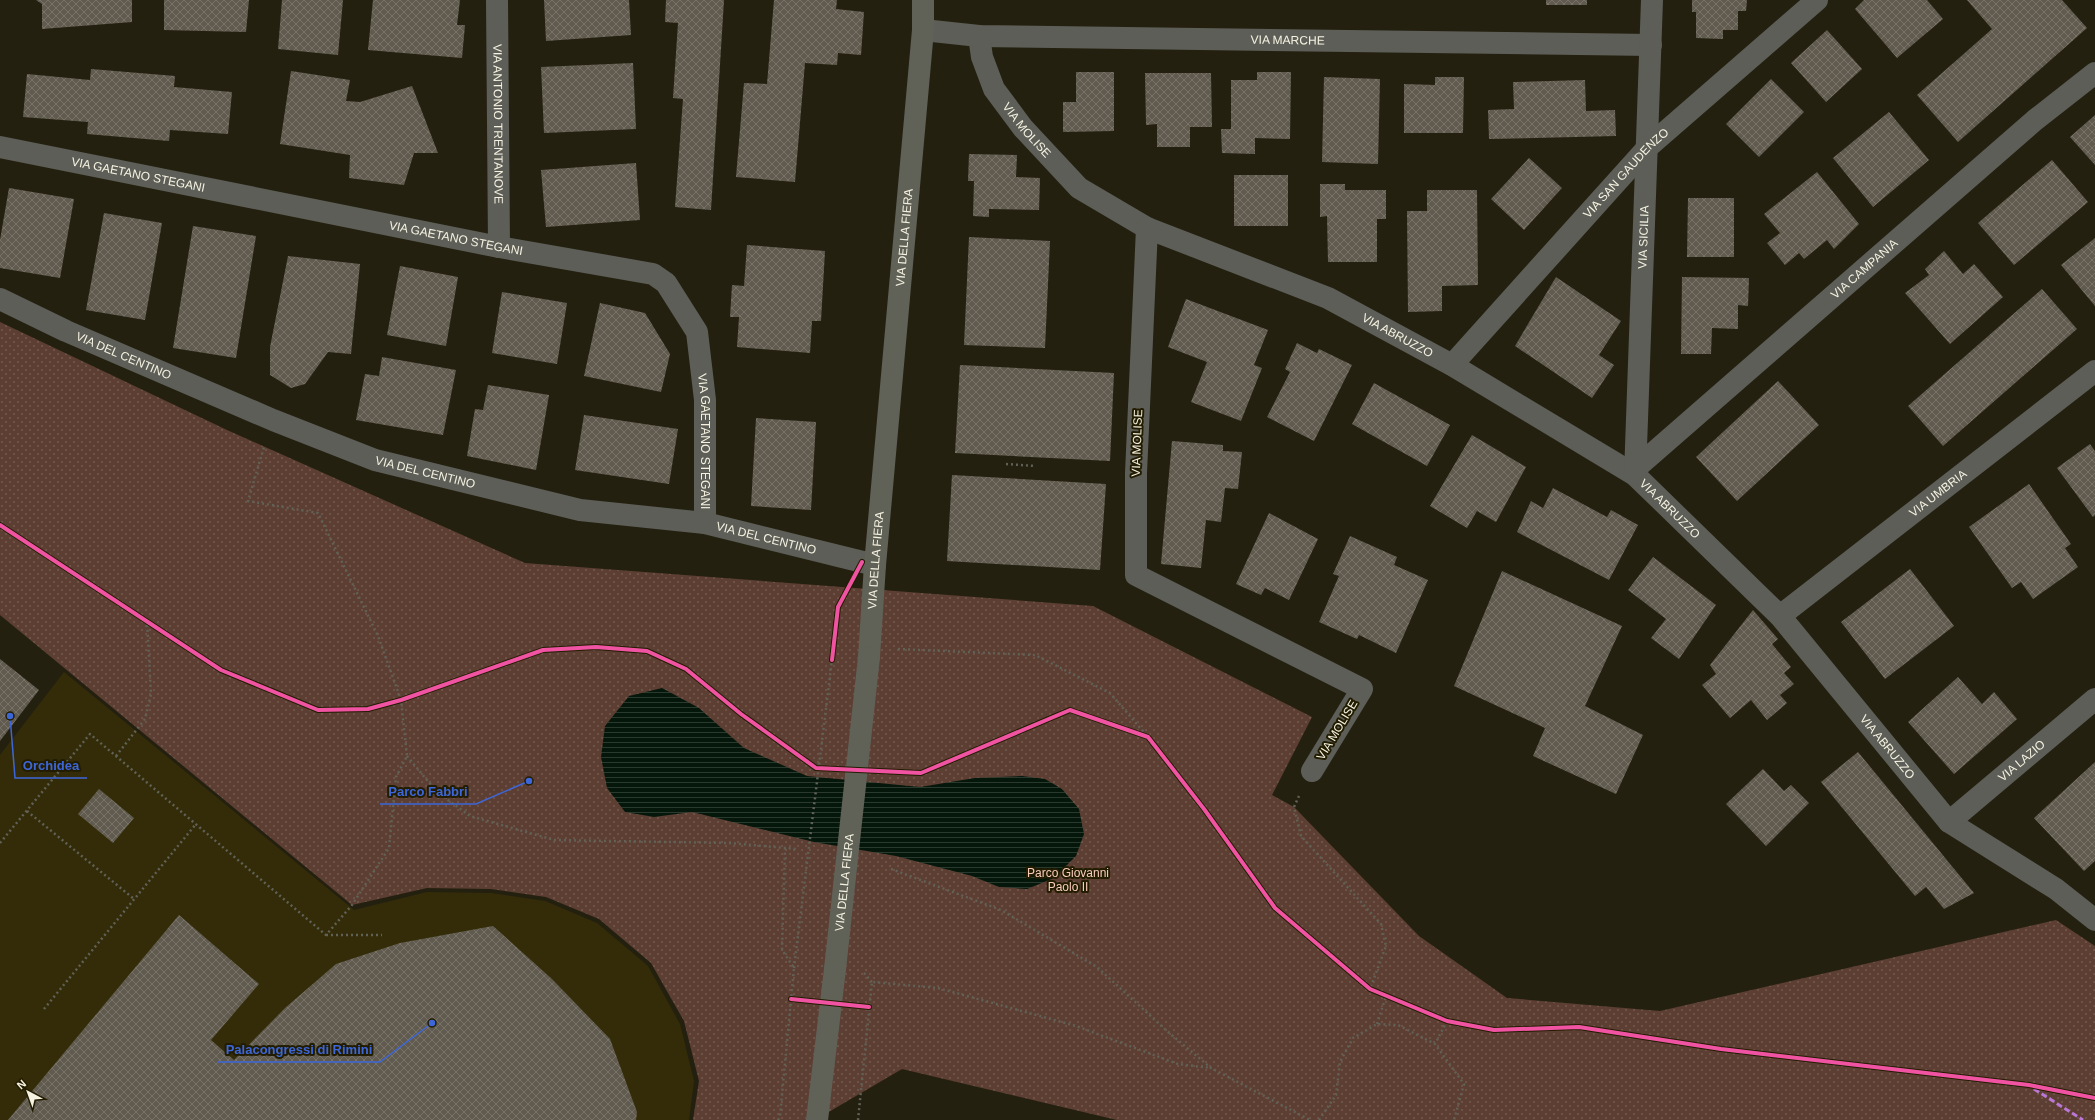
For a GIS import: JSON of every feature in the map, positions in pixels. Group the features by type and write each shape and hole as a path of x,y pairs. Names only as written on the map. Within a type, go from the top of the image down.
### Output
{"street":[{"name":"VIA ANTONIO TRENTANOVE","path":"497,0 499,247"},
{"name":"VIA DELLA FIERA","path":"817,1120 869,657 875,565 923,30 923,0"},
{"name":"VIA SICILIA","path":"1635,472 1652,45 1652,0"},
{"name":"VIA SAN GAUDENZO","path":"1452,365 1648,147 1817,0"},
{"name":"VIA MARCHE","path":"923,30 979,36 1652,45"},
{"name":"VIA MOLISE","path":"979,36 982,57 994,89 1023,128 1079,188 1147,228 1136,473 1136,574 1362,689 1312,771"},
{"name":"VIA CAMPANIA","path":"1635,472 2035,120 2095,72"},
{"name":"VIA GAETANO STEGANI","path":"0,147 499,247 653,274 666,283 697,332 705,400 705,523"},
{"name":"VIA ABRUZZO","path":"1147,228 1328,298 1452,365 1635,472 1780,616 1949,822 2056,889 2095,920"},
{"name":"VIA DEL CENTINO","path":"0,299 66,331 273,420 375,460 580,510 705,523 875,565"},
{"name":"VIA UMBRIA","path":"1780,616 2095,371"},
{"name":"VIA LAZIO","path":"1949,822 2095,699"}],"path":[{"path":"273,420 248,501 318,513 378,636 401,700 407,756 437,792 470,816 554,840 729,843 798,849"},
{"path":"1006,464 1035,466"},
{"path":"140,617 153,626"},
{"path":"116,756 145,719 151,694 147,622"},
{"path":"897,649 1035,655 1110,693 1153,743"},
{"path":"778,1120 780,1116 794,968 833,652"},
{"path":"394,702 408,697"},
{"path":"1134,732 1148,737"},
{"path":"0,843 90,734 326,934 382,935"},
{"path":"326,934 352,905 389,848 396,777 407,756"},
{"path":"810,764 816,768 824,768"},
{"path":"1312,771 1294,807 1301,836 1381,924 1386,946 1370,990"},
{"path":"27,811 134,900"},
{"path":"44,1009 196,824"},
{"path":"785,848 782,950 794,968"},
{"path":"891,868 1001,910 1097,967 1211,1068 1310,1120"},
{"path":"858,1120 872,982 938,988 1076,1026 1178,1064 1211,1068"},
{"path":"1364,984 1370,990 1375,992"},
{"path":"1381,994 1393,999"},
{"path":"1378,1024 1386,996"},
{"path":"791,999 869,1007"},
{"path":"1440,1018 1455,1022"},
{"path":"1435,1044 1447,1021"},
{"path":"1319,1120 1336,1096 1340,1062 1353,1038 1378,1024 1398,1025 1435,1044 1464,1084 1454,1120"}],"shaded area":[{"path":"64,672 354,910 427,892 491,893 545,901 597,923 648,966 680,1024 694,1081 689,1120 0,1120 0,755"},
{"path":"662,688 699,708 744,748 807,776 920,787 975,778 1022,776 1045,779 1062,789 1079,809 1084,834 1076,856 1054,878 1027,889 999,887 972,876 896,856 814,842 692,812 654,817 625,812 607,788 601,757 605,726 629,696"}],"green space":[{"name":"Parco Giovanni Paolo II","path":"0,322 227,430 525,563 1093,606 1312,717 1272,795 1294,807 1419,936 1507,998 1660,1011 2056,920 2095,946 2095,1120 1117,1120 902,1069 815,1120 693,1120 699,1081 684,1021 651,963 599,919 546,897 491,889 427,888 352,905 0,615"}],"building":[{"path":"36,0 132,0 132,22 42,29 42,4"},
{"path":"164,0 249,0 246,32 164,30"},
{"path":"282,0 343,0 338,55 278,49"},
{"path":"373,0 460,0 457,25 465,25 462,58 368,50"},
{"path":"544,0 629,0 631,35 546,41"},
{"path":"666,0 724,0 711,210 675,207 683,99 673,98 678,23 665,22"},
{"path":"774,0 837,0 836,9 864,12 861,55 838,53 837,65 805,63 795,182 736,177 744,83 767,84"},
{"path":"1546,0 1587,0 1587,5 1546,5"},
{"path":"1692,0 1747,0 1746,11 1738,11 1738,30 1723,30 1723,39 1696,38 1696,12 1692,12"},
{"path":"1864,0 1927,0 1943,19 1897,58 1855,9"},
{"path":"1967,0 2062,0 2087,28 1958,142 1917,95 1992,29"},
{"path":"1827,30 1862,69 1826,102 1791,63"},
{"path":"633,63 636,129 544,133 541,67"},
{"path":"91,69 175,76 174,87 232,92 228,134 170,130 169,141 87,134 88,122 23,117 27,74 90,80"},
{"path":"291,71 350,80 346,101 360,102 412,86 438,153 414,153 404,185 349,178 350,155 280,144"},
{"path":"1076,72 1114,72 1114,131 1063,132 1063,102 1076,102"},
{"path":"1257,72 1291,72 1290,139 1255,138 1255,154 1222,153 1221,129 1231,129 1231,80 1257,80"},
{"path":"1145,73 1211,73 1212,127 1190,127 1190,147 1157,147 1157,124 1146,125"},
{"path":"1324,77 1380,79 1378,164 1322,162"},
{"path":"1435,77 1464,77 1463,133 1404,133 1404,84 1435,85"},
{"path":"1771,79 1804,112 1759,157 1726,124"},
{"path":"1585,80 1586,111 1615,110 1616,136 1489,139 1488,110 1514,109 1513,82"},
{"path":"1889,112 1929,160 1873,207 1833,158"},
{"path":"2095,115 2095,165 2070,137"},
{"path":"969,154 1017,155 1016,177 1040,178 1039,210 989,209 989,217 973,216 974,181 968,181"},
{"path":"1529,158 1562,188 1524,230 1491,199"},
{"path":"2052,160 2088,202 2014,265 1978,223"},
{"path":"636,163 640,220 546,227 541,170"},
{"path":"1817,172 1859,224 1834,249 1827,240 1804,259 1799,253 1785,265 1767,243 1780,233 1764,214"},
{"path":"1234,175 1288,175 1288,226 1234,226"},
{"path":"1320,184 1345,184 1345,190 1386,190 1386,219 1377,219 1377,262 1328,262 1327,216 1320,217"},
{"path":"9,188 74,199 60,278 0,268 0,240"},
{"path":"1427,190 1477,190 1478,285 1442,286 1442,311 1408,312 1407,211 1427,211"},
{"path":"1688,198 1734,198 1734,257 1687,257"},
{"path":"104,213 162,223 145,320 86,310"},
{"path":"193,226 256,236 236,358 173,348"},
{"path":"969,237 1050,241 1045,348 964,345"},
{"path":"2095,238 2095,306 2061,265"},
{"path":"747,245 825,251 821,321 812,321 810,353 737,347 739,317 730,317 732,285 744,286"},
{"path":"1944,251 1963,274 1974,264 2003,297 1950,344 1905,293 1929,275 1925,269"},
{"path":"288,256 360,264 351,354 328,352 305,384 291,388 270,375 270,347"},
{"path":"400,266 458,277 446,346 387,335"},
{"path":"1556,277 1621,321 1599,355 1614,365 1592,398 1515,346"},
{"path":"1682,277 1749,278 1748,306 1738,305 1738,329 1712,328 1711,354 1681,354"},
{"path":"2042,289 2077,329 1943,446 1908,406"},
{"path":"502,292 567,303 557,364 492,353"},
{"path":"1186,299 1268,330 1254,365 1262,368 1241,421 1191,402 1207,362 1168,347"},
{"path":"600,303 645,313 670,354 661,392 584,376"},
{"path":"1297,343 1317,353 1319,349 1352,365 1314,441 1267,417 1290,372 1285,369"},
{"path":"382,357 456,370 443,435 356,420 365,374 379,376"},
{"path":"960,365 1114,373 1110,461 955,453"},
{"path":"1778,381 1819,425 1737,501 1696,457"},
{"path":"1374,383 1450,425 1427,466 1352,424"},
{"path":"488,385 549,395 536,470 467,456 475,409 483,410"},
{"path":"584,415 678,429 669,484 575,470"},
{"path":"756,418 816,422 811,510 751,506"},
{"path":"1472,435 1526,467 1496,522 1477,511 1467,528 1430,506"},
{"path":"1172,441 1223,445 1223,451 1242,452 1238,489 1225,488 1221,522 1206,520 1201,568 1161,564"},
{"path":"2090,444 2095,451 2095,515 2093,517 2057,468"},
{"path":"952,475 1106,484 1100,570 947,561"},
{"path":"2029,484 2071,544 2065,548 2078,567 2033,599 2021,582 2012,588 1969,527"},
{"path":"1553,488 1607,517 1611,510 1638,525 1609,580 1517,532 1531,501 1543,508"},
{"path":"1269,513 1318,539 1289,600 1265,588 1261,595 1236,584"},
{"path":"1350,536 1397,557 1394,565 1428,580 1396,653 1359,635 1357,639 1319,622 1339,576 1333,574"},
{"path":"1653,557 1716,605 1679,659 1651,638 1666,619 1628,590"},
{"path":"1910,569 1954,626 1885,679 1841,622"},
{"path":"1502,571 1622,626 1585,706 1643,735 1616,794 1533,756 1545,728 1454,686"},
{"path":"1753,610 1778,639 1772,644 1791,667 1784,673 1794,684 1780,695 1787,703 1767,720 1751,700 1730,718 1702,685 1716,674 1710,665"},
{"path":"0,659 39,690 0,741"},
{"path":"1958,677 1982,704 1994,692 2017,719 1954,774 1908,722"},
{"path":"1858,752 1974,893 1944,909 1926,887 1915,896 1821,782"},
{"path":"2095,762 2095,861 2084,871 2034,818"},
{"path":"1763,769 1784,791 1791,785 1809,803 1766,846 1726,804"},
{"path":"99,789 134,818 113,843 78,814"},
{"path":"179,915 259,984 211,1040 234,1060 285,1008 336,964 400,943 493,926 552,979 610,1039 637,1112 636,1120 8,1120"}],"marked path":[{"path":"2034,1089 2083,1120"}],"cycle path":[{"path":"0,525 221,670 318,710 368,709 401,700 543,650 596,647 647,651 686,669 741,714 816,768 921,773 1070,710 1148,737 1204,809 1275,908 1370,989 1447,1021 1494,1030 1579,1027 1721,1049 2029,1085 2095,1098"},
{"path":"832,660 838,607 862,562"},
{"path":"791,999 869,1007"}],"place":[{"name":"Orchidea","path":"10,716"},
{"name":"Parco Fabbri","path":"529,781"},
{"name":"Palacongressi di Rimini","path":"432,1023"}]}
